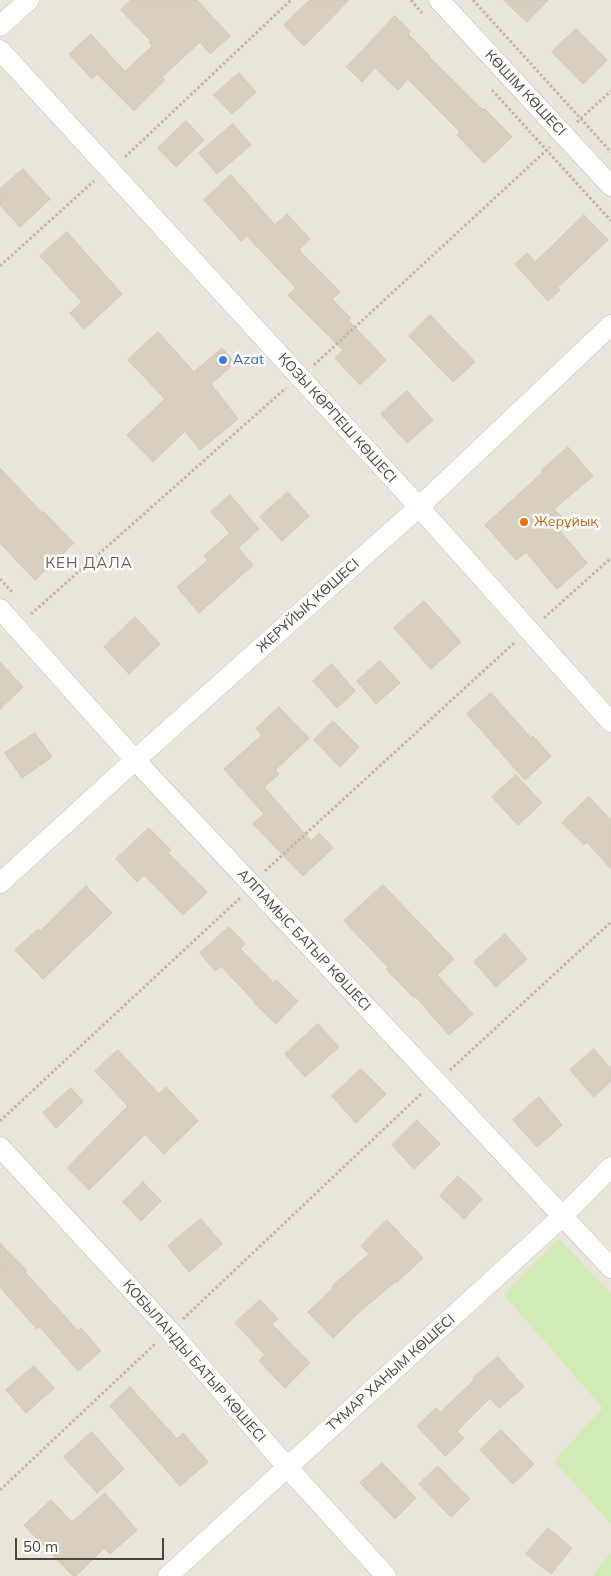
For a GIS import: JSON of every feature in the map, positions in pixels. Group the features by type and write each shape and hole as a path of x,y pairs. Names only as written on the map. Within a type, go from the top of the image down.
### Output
{"street":[{"path":"0,26 29,0"},
{"name":"КӨШІМ КӨШЕСІ","path":"439,0 611,186"},
{"name":"ҚОЗЫ КӨРПЕШ КӨШЕСІ","path":"0,50 419,507 611,722"},
{"name":"ЖЕРҰЙЫҚ КӨШЕСІ","path":"0,883 419,507 611,325"},
{"name":"АЛПАМЫС БАТЫР КӨШЕСІ","path":"0,609 135,760 611,1268"},
{"name":"ҚОБЫЛАНДЫ БАТЫР КӨШЕСІ","path":"0,1148 170,1331 287,1467 386,1576"},
{"name":"ТҰМАР ХАНЫМ КӨШЕСІ","path":"168,1576 562,1216 611,1167"}],"path":[{"path":"0,266 109,168 124,158 291,0"},
{"path":"411,0 424,14"},
{"path":"473,0 611,152"},
{"path":"488,86 611,220"},
{"path":"0,1120 253,886 266,870 528,630 611,558"},
{"path":"0,1490 436,1081 452,1069 611,922"}],"shaded area":[{"path":"0,0 611,0 611,1576 0,1576"}],"green space":[{"path":"559,1239 611,1293 611,1524 554,1461 603,1408 504,1295"},
{"path":"611,1553 611,1576 592,1576"}],"building":[{"path":"131,0 197,0 230,36 210,54 200,42 162,77 165,80 134,111 97,74 92,79 69,54 91,34 125,72 152,46 149,42 151,41 121,10"},
{"path":"310,0 349,0 304,46 284,25"},
{"path":"504,0 548,0 527,22"},
{"path":"395,16 410,31 408,34 429,57 512,137 484,163 457,135 460,132 408,79 398,90 375,68 362,82 347,67"},
{"path":"576,29 607,60 583,84 552,52"},
{"path":"239,73 256,92 232,114 214,95"},
{"path":"186,121 204,140 176,167 158,148"},
{"path":"233,124 251,145 217,174 199,153"},
{"path":"23,169 50,199 20,227 0,205 0,189"},
{"path":"231,175 275,225 287,214 310,239 299,250 340,292 332,299 351,318 348,320 386,360 360,385 335,358 343,350 288,295 296,288 247,236 241,241 204,200"},
{"path":"584,215 608,240 557,288 560,290 548,301 515,264 527,253 535,262"},
{"path":"67,232 122,294 84,329 70,313 82,302 40,256"},
{"path":"430,315 475,362 453,382 409,336"},
{"path":"158,332 194,372 222,348 235,363 211,384 238,419 200,450 185,431 153,462 127,435 165,399 128,360"},
{"path":"407,391 433,420 407,443 381,414"},
{"path":"568,447 593,476 554,509 563,518 555,525 587,563 557,589 526,552 516,560 485,525"},
{"path":"0,468 42,513 44,512 74,543 35,580 0,543"},
{"path":"288,492 309,516 282,541 260,517"},
{"path":"230,495 259,529 238,548 253,565 199,613 177,587 208,560 204,556 230,533 211,512"},
{"path":"424,601 461,642 431,669 394,628"},
{"path":"135,617 160,644 129,674 104,647"},
{"path":"380,661 400,683 376,704 357,681"},
{"path":"0,662 23,687 0,709"},
{"path":"332,664 355,691 337,708 313,681"},
{"path":"491,693 531,738 533,736 551,756 525,780 467,714"},
{"path":"279,707 309,738 275,770 279,774 264,787 311,841 319,833 333,848 303,876 253,824 264,814 224,769 262,735 256,729"},
{"path":"333,721 359,747 340,767 314,740"},
{"path":"35,733 52,757 22,778 5,753"},
{"path":"516,775 542,803 518,825 492,797"},
{"path":"589,797 611,820 611,869 587,842 584,845 562,823"},
{"path":"149,828 171,850 168,853 207,892 183,915 144,875 137,882 116,859"},
{"path":"383,885 454,959 437,975 473,1014 449,1035 415,996 414,998 386,969 388,967 344,921"},
{"path":"86,886 112,913 43,979 15,950 38,929 40,931"},
{"path":"229,927 245,944 240,949 274,983 276,980 298,1001 276,1024 254,1003 221,966 215,971 200,953"},
{"path":"505,934 527,959 496,987 474,962"},
{"path":"318,1024 339,1047 305,1077 285,1054"},
{"path":"594,1049 611,1069 611,1081 594,1097 570,1070"},
{"path":"118,1050 159,1094 166,1087 198,1121 164,1154 145,1134 89,1190 67,1168 128,1106 95,1071"},
{"path":"361,1069 386,1094 356,1123 332,1096"},
{"path":"71,1088 83,1102 56,1128 43,1113"},
{"path":"539,1097 562,1125 537,1147 513,1120"},
{"path":"417,1120 440,1144 414,1169 392,1145"},
{"path":"458,1176 482,1199 464,1219 440,1196"},
{"path":"143,1182 161,1201 141,1221 123,1202"},
{"path":"201,1219 222,1244 189,1272 168,1246"},
{"path":"387,1220 423,1258 357,1314 333,1338 308,1312 333,1288 332,1286 369,1254 361,1246"},
{"path":"0,1243 27,1271 25,1272 78,1331 81,1328 101,1351 78,1371 39,1326 37,1329 0,1287"},
{"path":"260,1300 278,1319 272,1324 310,1363 285,1388 259,1361 265,1355 235,1323"},
{"path":"498,1357 524,1387 499,1408 490,1398 457,1431 464,1438 445,1456 417,1426 436,1408 440,1413 474,1380 473,1378"},
{"path":"34,1366 54,1388 26,1413 6,1390"},
{"path":"130,1387 177,1439 183,1433 208,1462 180,1486 110,1406"},
{"path":"501,1430 534,1464 513,1484 480,1450"},
{"path":"92,1432 124,1469 97,1493 64,1457"},
{"path":"382,1463 416,1498 395,1519 360,1483"},
{"path":"438,1466 470,1499 451,1517 419,1484"},
{"path":"105,1493 137,1530 110,1554 104,1548 76,1576 73,1576 24,1525 51,1500 72,1522"},
{"path":"548,1528 572,1548 551,1574 526,1554"}],"place":[{"name":"Azat","path":"223,360"},
{"name":"Жерұйық","path":"524,522"}],"district":[{"name":"КЕН ДАЛА","path":"89,563"}]}
